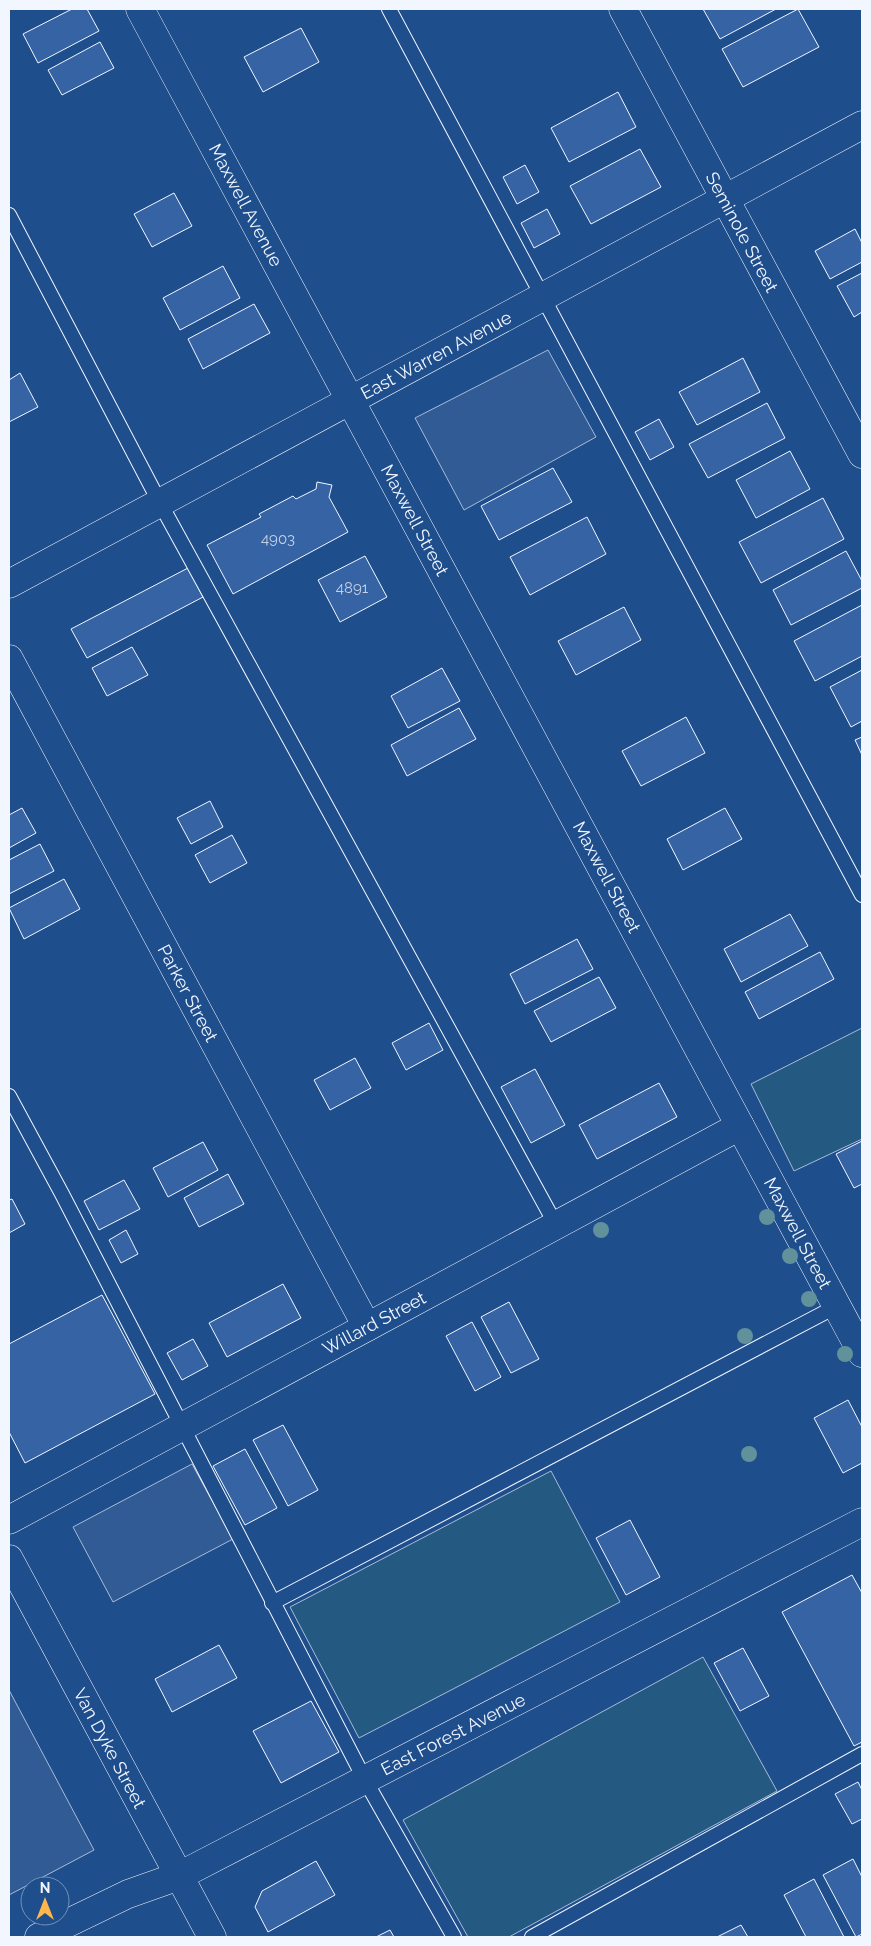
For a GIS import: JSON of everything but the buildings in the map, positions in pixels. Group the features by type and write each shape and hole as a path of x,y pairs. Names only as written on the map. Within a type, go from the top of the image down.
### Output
{"street":[{"name":"Maxwell Avenue","path":"140,9 351,400"},
{"name":"Seminole Street","path":"623,9 862,454"},
{"name":"East Warren Avenue","path":"9,584 862,125"},
{"name":"Maxwell Street","path":"351,400 862,1353"},
{"name":"Parker Street","path":"9,659 367,1327"},
{"name":"Willard Street","path":"9,1520 740,1126"},
{"name":"East Forest Avenue","path":"39,1937 128,1894 179,1876 862,1522"},
{"name":"Van Dyke Street","path":"9,1559 212,1937"}],"lane":[{"path":"390,9 542,298 862,895"},
{"path":"9,216 160,502 556,1225"},
{"path":"9,1096 62,1194 364,1780 454,1937"},
{"path":"272,1603 837,1306"},
{"path":"532,1937 862,1754"}],"shaded area":[{"path":"548,350 596,437 464,510 415,418"},
{"path":"862,1028 862,1139 794,1171 751,1084"},
{"path":"192,1464 233,1539 113,1602 73,1527"},
{"path":"551,1471 620,1602 359,1738 290,1607"},
{"path":"703,1657 777,1791 509,1937 468,1937 403,1820"},
{"path":"9,1690 94,1850 45,1876 20,1876 20,1889 9,1895"}]}
